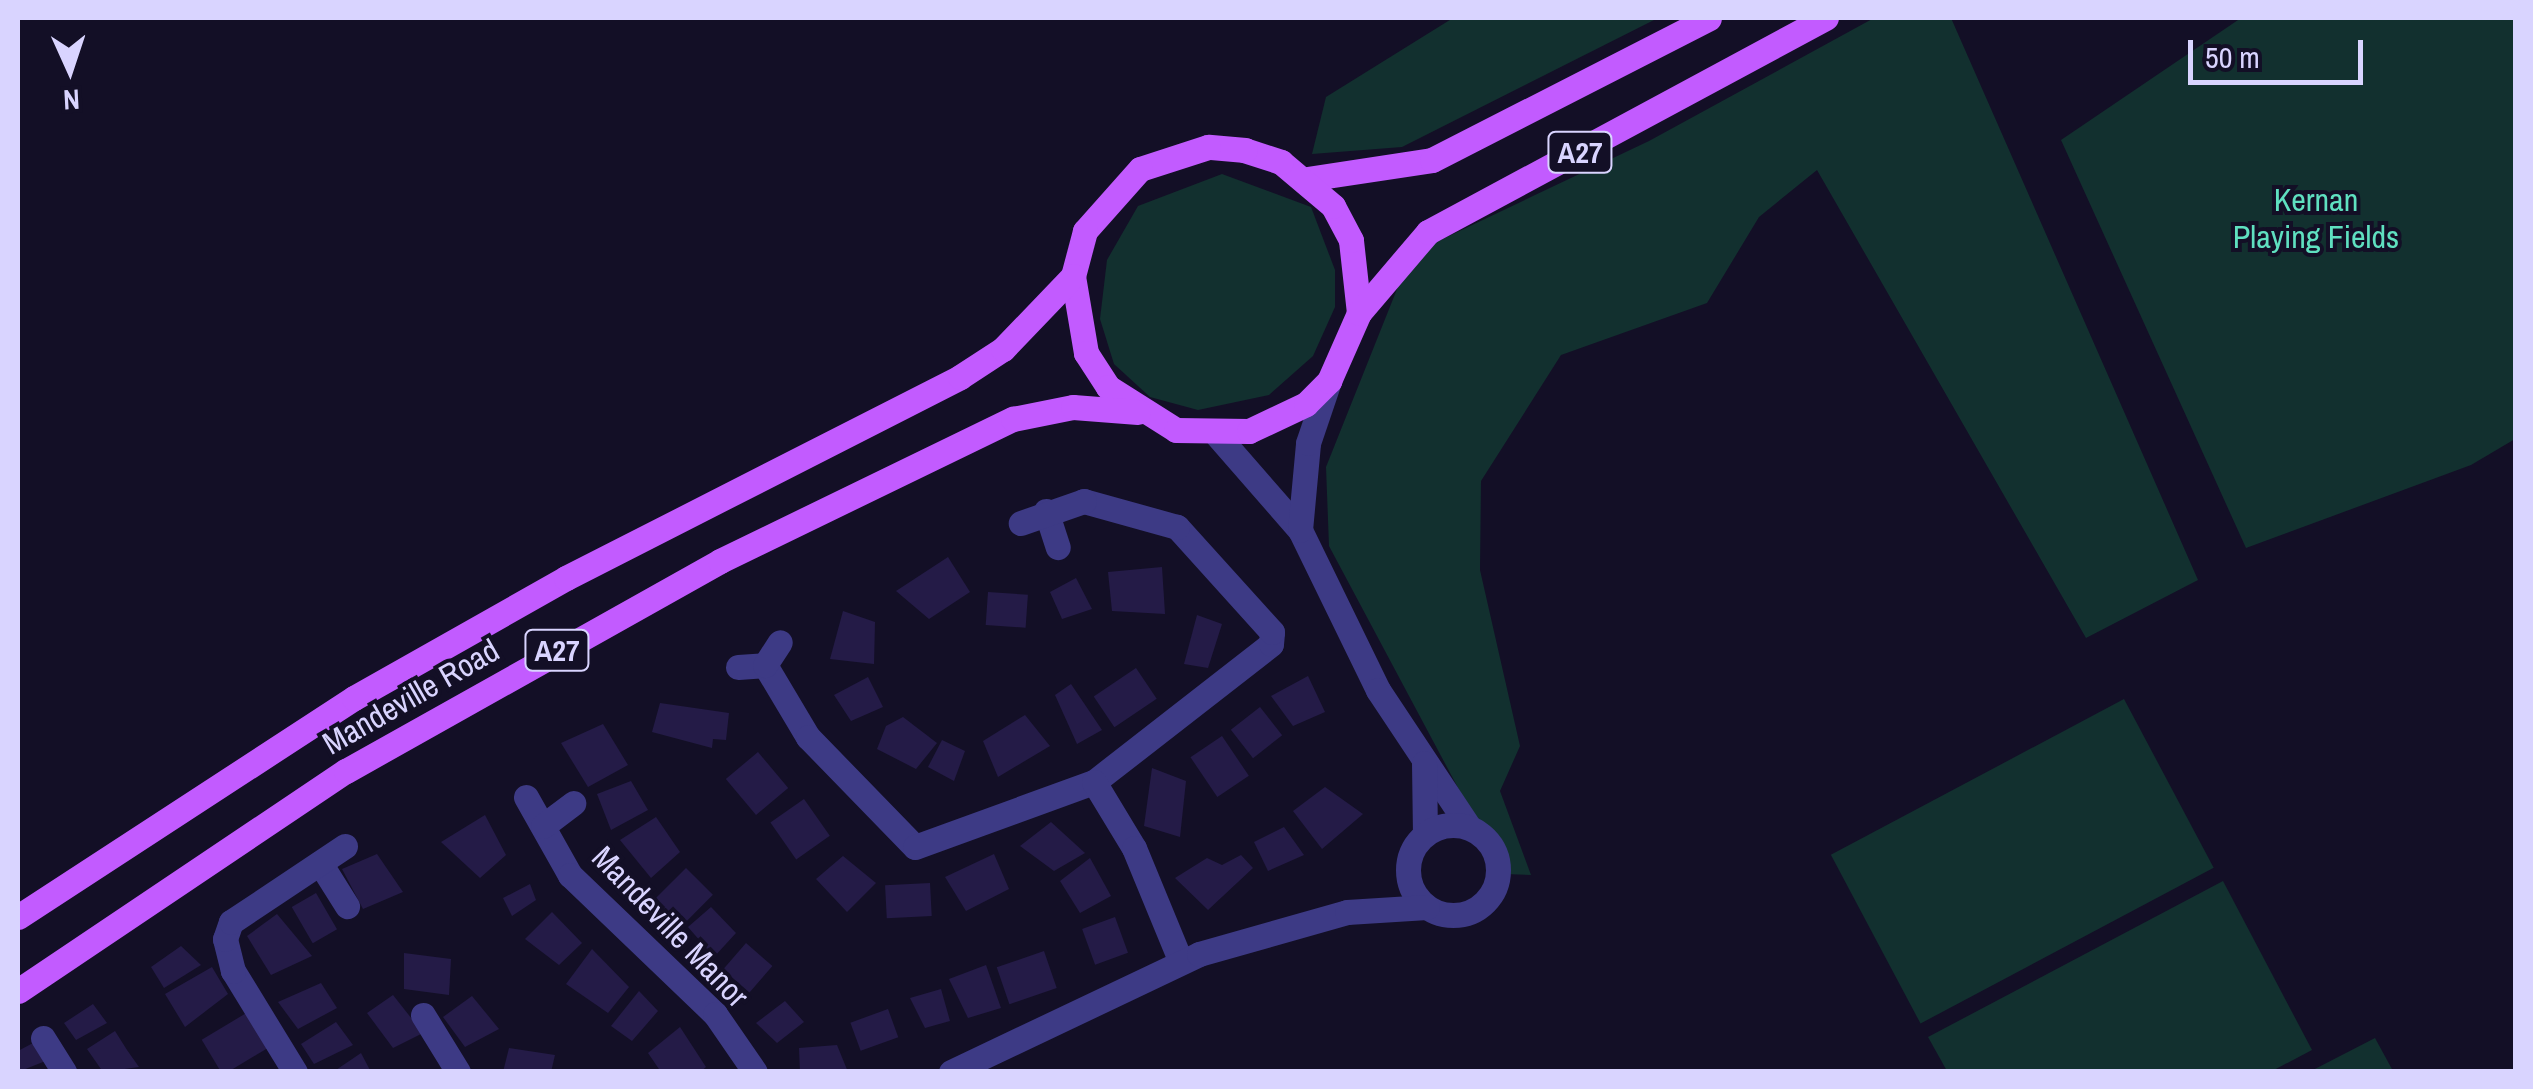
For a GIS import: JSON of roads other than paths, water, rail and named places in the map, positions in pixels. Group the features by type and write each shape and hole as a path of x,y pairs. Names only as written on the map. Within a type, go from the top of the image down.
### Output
{"main road":[{"name":"A27","path":"1308,179 1432,160 1709,18"},
{"name":"A27","path":"1359,313 1351,240 1308,179 1246,150 1172,154 1112,192 1085,231 1073,276 1086,354 1138,412 1217,435 1280,420 1329,381 1359,313 1428,232 1826,18"},
{"name":"Mandeville Road","path":"18,916 354,698 566,578 960,377 1003,349 1073,276"},
{"name":"Mandeville Road","path":"18,991 346,772 720,561 1013,419 1073,407 1138,412"}],"street":[{"path":"1300,530 1308,443 1329,381"},
{"path":"1217,435 1300,530 1334,610 1424,762 1469,827 1492,846 1494,890 1456,915 1427,906 1347,912"},
{"path":"766,665 808,738 901,843 916,848 1094,782 1261,656 1272,632 1177,527 1084,501 1046,511 1021,523"},
{"path":"1046,511 1058,548"},
{"path":"766,665 780,642"},
{"path":"738,667 766,665"},
{"path":"951,1072 1181,962 1347,912 1409,878 1425,834 1424,762"},
{"path":"1094,782 1134,848 1181,962"},
{"name":"Mandeville Manor","path":"526,797 570,875 715,1014 755,1072"},
{"path":"542,826 573,803"},
{"path":"1425,834 1469,827"},
{"path":"295,1072 232,972 224,939 231,922 345,846"},
{"path":"320,864 347,906"},
{"path":"1409,878 1427,906"},
{"path":"423,1015 445,1067"},
{"path":"43,1038 64,1072"}],"park label":[{"name":"Kernan Playing Fields","path":"2316,220"}]}
